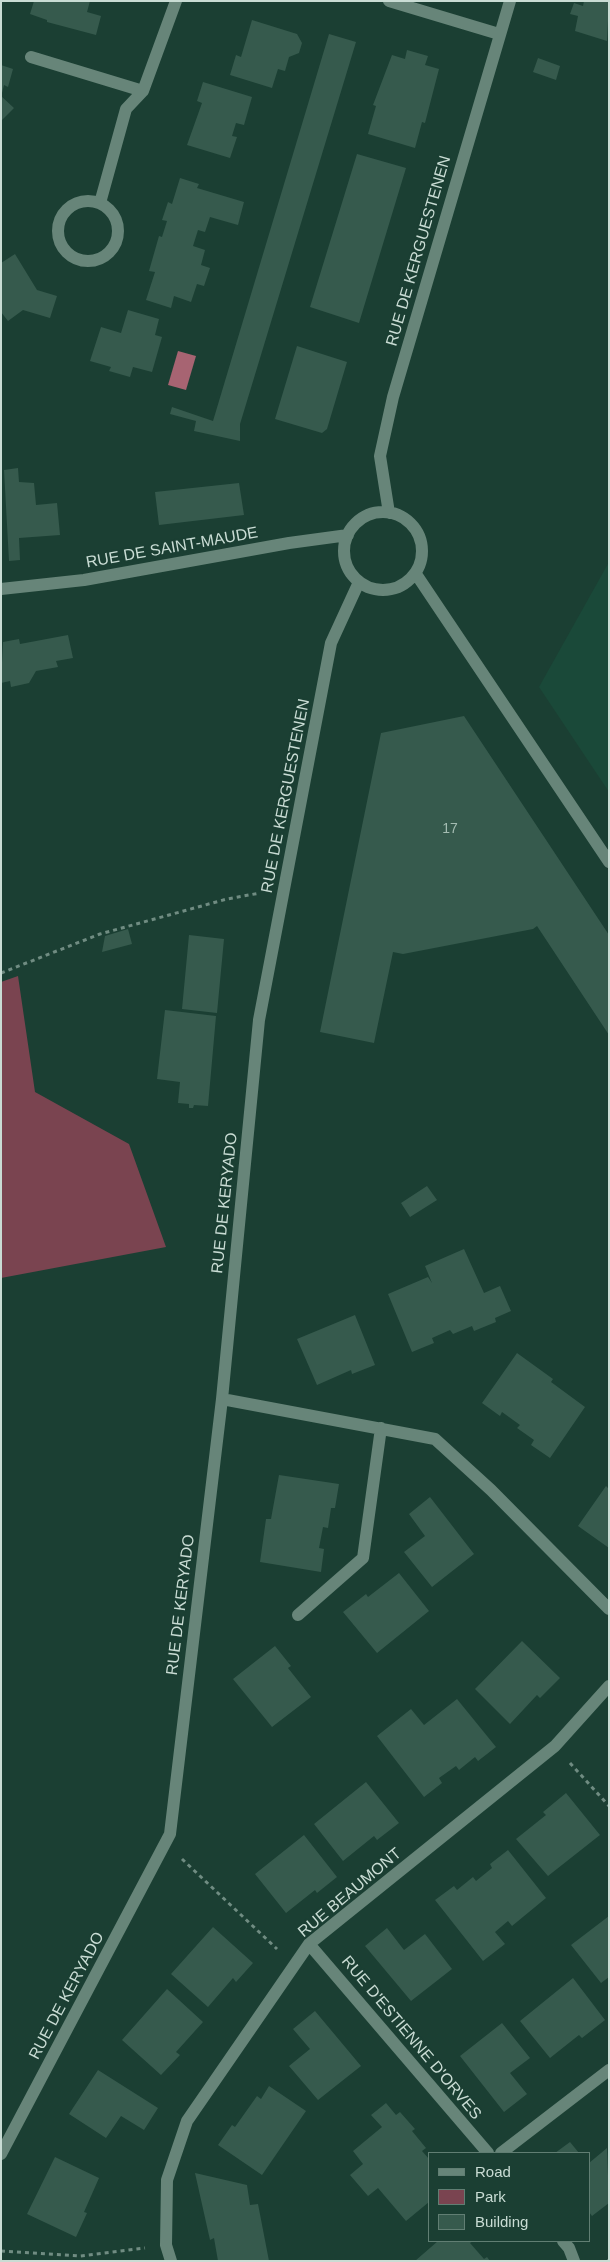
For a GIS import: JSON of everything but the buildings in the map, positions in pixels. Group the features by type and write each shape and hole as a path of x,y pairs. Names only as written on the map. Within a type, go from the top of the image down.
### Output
{"street":[{"path":"100,204 126,109 144,91 176,1"},
{"path":"389,1 499,34"},
{"name":"RUE DE KERGUESTENEN","path":"389,513 380,456 393,397 510,1"},
{"path":"31,57 144,91"},
{"path":"90,201 100,204 109,208 118,225 115,244 110,252 93,261 74,257 66,251 61,242 58,233 60,222 71,206 90,201"},
{"path":"376,513 389,513 401,516 412,524 419,535 422,548 421,562 416,574 407,582 395,588 383,590 370,588 359,582 351,573 346,561 344,548 348,535 364,517 376,513"},
{"name":"RUE DE SAINT-MAUDE","path":"1,589 84,580 289,543 348,535"},
{"path":"416,574 609,862"},
{"name":"RUE DE KERGUESTENEN","path":"259,1020 331,643 359,582"},
{"name":"RUE DE KERYADO","path":"1,2154 170,1834 222,1399 259,1020"},
{"path":"222,1399 381,1428 435,1440 491,1490 609,1609"},
{"path":"298,1615 363,1558 381,1428"},
{"name":"RUE BEAUMONT","path":"171,2261 166,2245 167,2180 187,2121 309,1944 555,1746 609,1686"},
{"name":"RUE D'ESTIENNE D'ORVES","path":"309,1944 487,2152"},
{"path":"502,2152 609,2070"},
{"path":"564,2242 569,2248 574,2261"}],"path":[{"path":"1,973 100,934 227,899 285,888"},
{"path":"555,1746 609,1806"},
{"path":"166,1843 294,1966"},
{"path":"1,2251 80,2256 166,2245"}],"shaded area":[{"path":"178,351 196,356 186,390 168,385"},
{"path":"609,562 609,792 539,687"}],"green space":[{"path":"18,976 35,1092 129,1144 166,1247 1,1278 1,982"}]}
